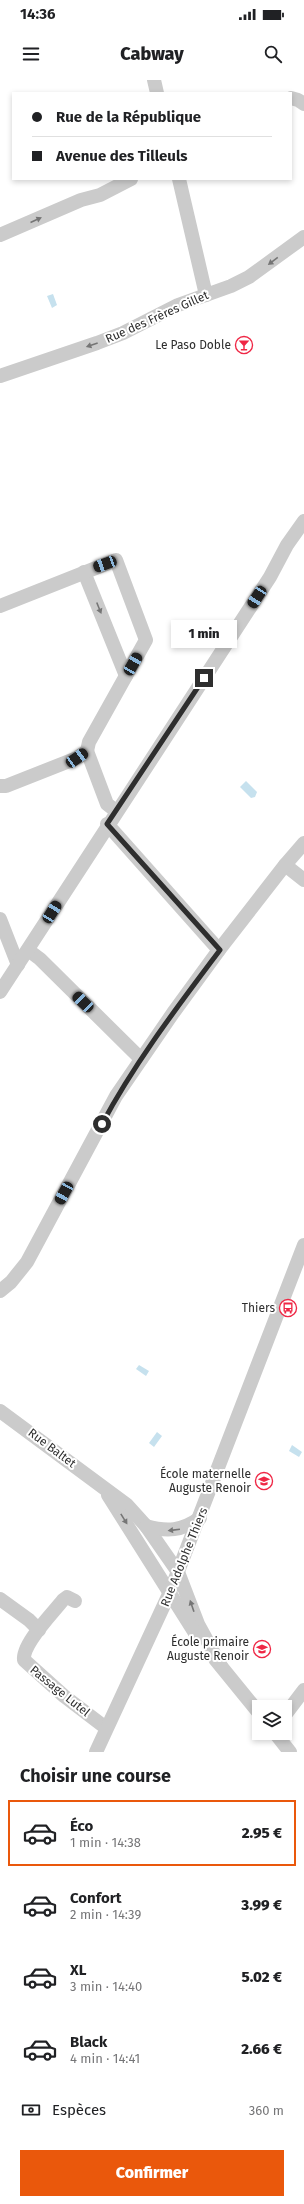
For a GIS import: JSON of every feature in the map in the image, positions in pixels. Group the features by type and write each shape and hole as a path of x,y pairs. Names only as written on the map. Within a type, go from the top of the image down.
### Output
{"street":[{"path":"154,80 157,92"},
{"path":"292,96 304,90"},
{"path":"304,95 304,101"},
{"path":"292,97 304,104"},
{"path":"0,235 81,200 100,195 129,180"},
{"path":"178,180 206,295"},
{"name":"Rue des Frères Gillet","path":"0,376 123,333 178,305 250,278 304,237"},
{"path":"0,992 107,824 220,655 270,577 297,529 304,521"},
{"path":"0,606 116,560 146,640 89,742 87,751 77,758 6,786 0,786"},
{"path":"84,572 126,676"},
{"path":"87,751 107,804 116,811"},
{"path":"107,824 220,950"},
{"path":"0,1291 11,1282 27,1262 116,1096 141,1059 220,950 285,865 304,844"},
{"path":"285,865 304,880"},
{"path":"0,919 18,965"},
{"path":"28,950 141,1059"},
{"name":"Rue Adolphe Thiers","path":"96,1752 170,1592 302,1254"},
{"name":"Rue Baltet","path":"0,1410 127,1505 146,1526 178,1572 198,1624 221,1666"},
{"name":"Rue Baltet","path":"103,1486 197,1636 221,1666"},
{"path":"146,1526 161,1530 174,1531 188,1526 200,1518"},
{"name":"Passage Lutel","path":"75,1601 67,1597 63,1600 23,1653 24,1660 64,1696 106,1728"},
{"path":"0,1599 29,1620 39,1630"},
{"path":"221,1666 252,1704"},
{"path":"292,1706 304,1690"},
{"path":"281,1740 290,1752"}],"water":[{"path":"53,294 57,305 52,308 47,296"},
{"path":"246,781 257,792 255,797 251,798 240,787"},
{"path":"139,1365 149,1371 146,1376 136,1369"},
{"path":"157,1432 162,1436 154,1447 149,1443"},
{"path":"292,1445 302,1452 299,1457 289,1451"}],"place":[{"name":"Le Paso Doble","path":"244,345"},
{"name":"Thiers","path":"288,1308"},
{"name":"École maternelle Auguste Renoir","path":"264,1481"},
{"name":"École primaire Auguste Renoir","path":"262,1649"}],"route":[{"path":"102,1124 116,1096 141,1059 220,950 107,824 204,678"}]}
